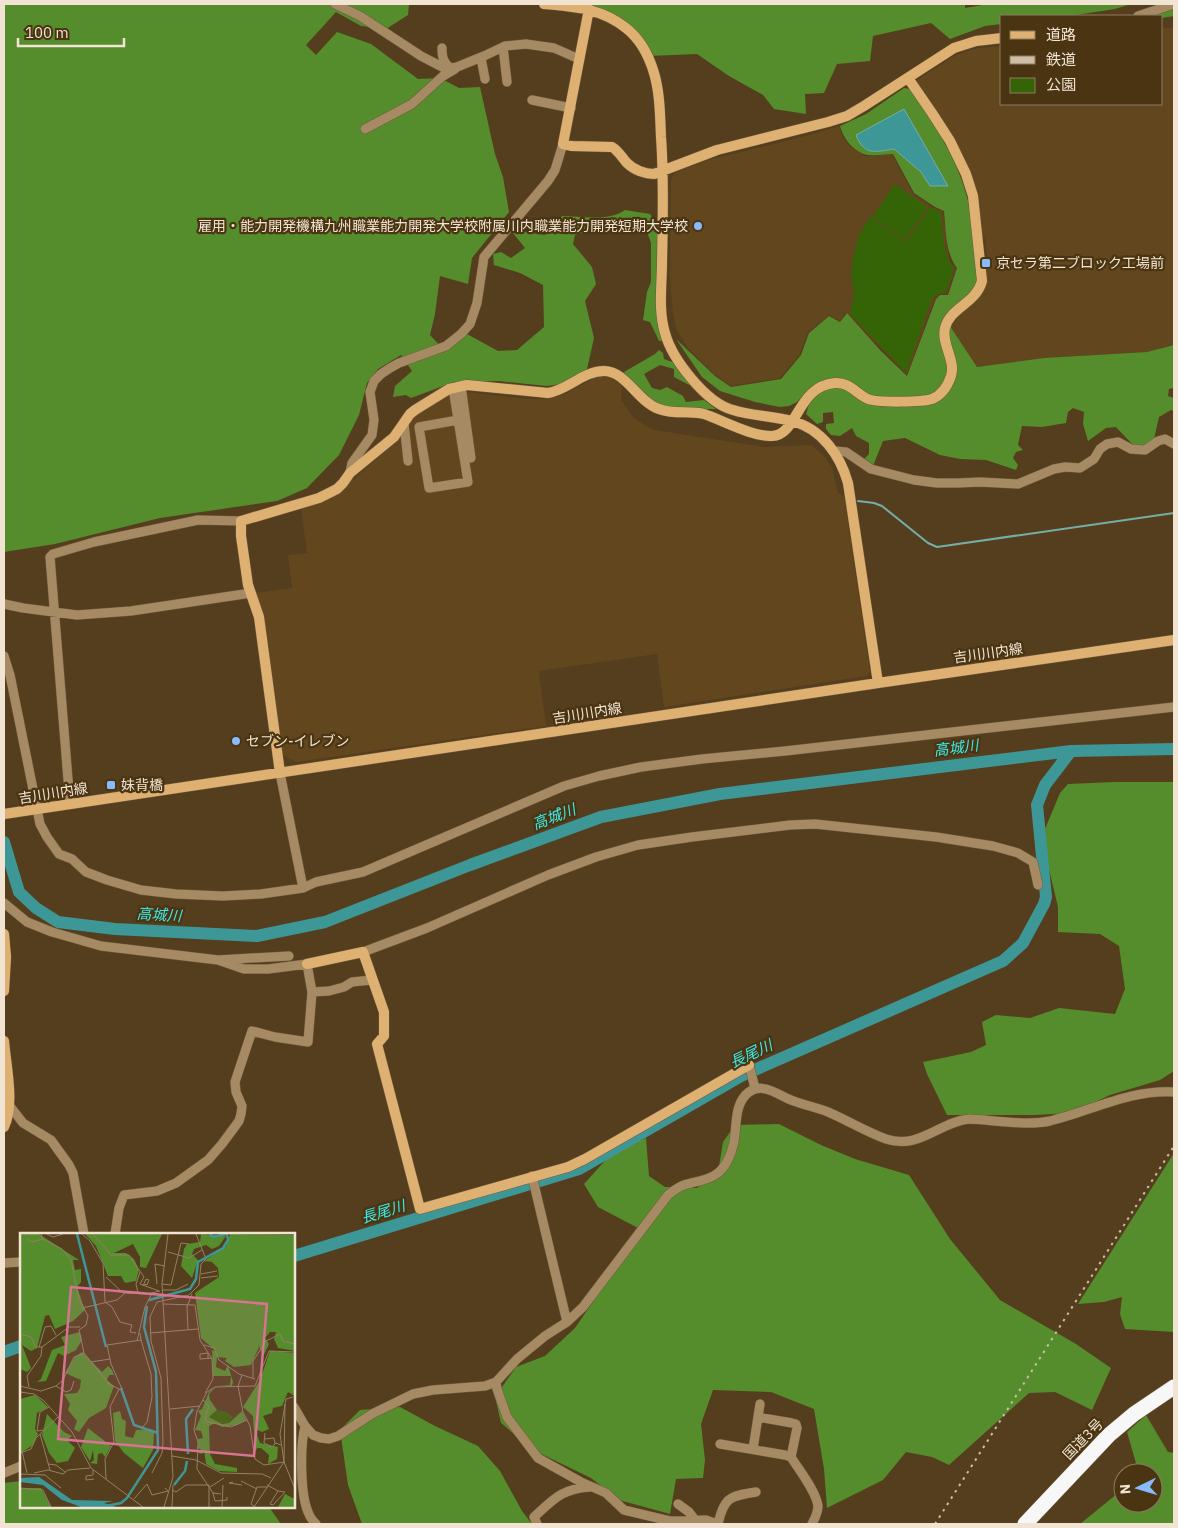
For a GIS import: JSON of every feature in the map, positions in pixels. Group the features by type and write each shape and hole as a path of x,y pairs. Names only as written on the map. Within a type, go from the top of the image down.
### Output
{"highway":[{"name":"国道3号","path":"1025,1524 1109,1435 1134,1414 1174,1387"}],"street":[{"path":"335,4 360,16 421,56 446,68 453,68"},
{"path":"544,4 588,9 600,13 626,28 645,51 654,72 658,94 663,170 662,307 665,334 680,363 716,403 732,410 793,421 815,432 834,451 844,470 848,483 878,683"},
{"path":"1141,15 1174,4"},
{"path":"350,473 352,463 372,435 374,420 370,392 374,381 380,374 399,363 446,346 470,324 477,303 484,257 548,181 555,170 564,144 588,9"},
{"path":"564,144 612,148 617,150 627,163 648,174 717,150 846,116 954,48 976,40 1000,38"},
{"path":"364,128 412,104 453,68 481,58 503,46 526,44 554,48 579,59"},
{"path":"503,46 507,82"},
{"path":"442,48 444,63 453,68"},
{"path":"481,58 485,79"},
{"path":"70,804 50,557 53,554 94,542 198,520 241,521 318,498 337,489 350,473 394,438 404,422 415,410 442,393 457,387 467,386 548,393 561,390 595,372 610,372 617,375 648,404 658,409 681,413 702,413 754,433 774,436 783,431 793,421 807,398 816,388 823,385 846,384 865,398 880,402 931,399 943,391 950,378 952,365 944,335 945,327 955,313 976,296 982,281 974,196 961,162 950,141 908,78"},
{"path":"532,100 571,108"},
{"path":"457,387 458,420 468,482 429,488 420,427 458,420"},
{"path":"457,387 471,458"},
{"path":"404,422 408,461"},
{"path":"834,451 846,452 871,469 914,480 958,484 980,482 1018,484 1054,469 1080,468 1088,465 1100,449 1107,444 1118,442 1131,449 1145,450 1158,441 1165,439 1174,444"},
{"path":"241,521 242,544 248,585 259,617 280,773 304,888"},
{"path":"4,604 77,616 131,611 251,592"},
{"name":"吉川川内線","path":"4,814 1174,640"},
{"path":"4,656 10,675 40,824 47,838 59,854 72,859 86,872 141,890 176,894 223,896 261,894 304,888 316,882 364,872 564,786 641,767 1174,707"},
{"path":"218,960 244,969 268,969 307,964 364,952 427,928 548,875 616,850 692,836 790,825 815,824 936,837 993,846 1018,853 1032,862 1038,885"},
{"path":"4,903 27,922 52,932 101,946 218,960 289,956"},
{"path":"4,934 6,957 4,991"},
{"path":"364,952 384,1012 384,1036 377,1044 420,1210 533,1181 568,1167 750,1070 756,1088"},
{"path":"115,1233 119,1208 124,1195 157,1191 181,1180 208,1160 238,1121 242,1106 236,1092 235,1082 252,1031 308,1042 312,992 307,964"},
{"path":"312,992 329,991 344,987 352,982 372,980"},
{"path":"4,1040 9,1105 8,1118 4,1127"},
{"path":"295,1409 305,1426 313,1435 329,1439 338,1436 372,1414 413,1394 433,1390 481,1388 496,1382 517,1359 532,1346 567,1322 592,1297 668,1195 675,1189 708,1179 721,1171 726,1164 734,1142 738,1107 743,1097 756,1088 776,1092 791,1100 827,1111 886,1138 901,1142 921,1138 960,1120 1048,1121 1078,1113 1106,1102 1157,1092 1174,1092"},
{"path":"9,1105 23,1123 51,1140 69,1165 73,1174 84,1233"},
{"path":"533,1181 567,1322"},
{"path":"4,1263 20,1262"},
{"path":"496,1382 507,1417 538,1458 606,1493 624,1510 670,1521 706,1520 718,1524 722,1509 729,1499 741,1493 756,1492"},
{"path":"753,1449 760,1404"},
{"path":"758,1417 796,1424 792,1457"},
{"path":"305,1426 298,1483 308,1513 316,1524"},
{"path":"720,1444 785,1454 792,1457 815,1496 818,1506 817,1514 812,1524"},
{"path":"4,1473 20,1466"},
{"path":"537,1524 534,1517 560,1494 574,1489 593,1487"},
{"path":"678,1504 689,1512 695,1520"}],"shaded area":[{"path":"1163,28 1174,28 1174,345 1147,352 1044,358 977,367 950,326 953,320 976,302 983,293 986,281 985,267 988,266 979,208 917,84 917,80 956,55 977,48 1000,46 1000,105 1163,105"},
{"path":"839,126 843,138 852,148 865,156 892,154 913,194 934,208 943,211 950,261 956,268 947,294 940,294 935,298 907,375 846,312 840,321 829,315 808,332 800,354 780,378 731,386 714,374 688,348 676,329 670,280 671,180 673,175 708,160"},
{"path":"596,377 610,377 622,386 621,400 634,418 655,430 764,447 812,445 825,457 832,468 838,493 844,496 870,672 867,676 664,707 657,654 539,671 546,726 296,762 283,755 261,609 255,593 292,588 288,555 307,553 301,507 322,502 337,494 400,438 407,422 414,415 445,397 466,392 543,399 565,394"}],"green space":[{"path":"4,4 409,4 408,15 386,29 361,26 336,12 306,45 316,55 337,32 371,44 418,79 440,78 459,88 480,87 495,154 503,177 509,212 472,258 468,284 440,276 430,335 444,350 467,334 498,351 517,350 544,327 543,285 520,273 494,265 493,254 501,252 511,258 525,248 513,233 520,227 524,232 545,235 562,216 603,217 618,214 625,210 650,214 657,225 657,324 663,341 659,341 650,322 643,320 647,292 651,282 651,243 646,229 636,225 610,224 575,235 573,244 592,267 596,284 585,301 594,338 587,369 563,384 547,386 499,381 454,382 411,398 406,395 393,397 395,386 412,371 401,355 378,369 367,383 359,415 339,455 307,488 277,501 160,518 55,544 4,552"},
{"path":"588,4 965,4 965,8 988,4 1131,4 1115,9 1076,15 1000,15 1000,24 985,26 950,39 931,23 873,36 870,61 837,64 824,93 805,94 806,114 774,109 763,95 729,76 697,54 649,56 612,16"},
{"path":"1174,7 1174,16 1163,18 1163,15 1154,15"},
{"path":"904,88 910,89 952,156 968,201 978,276 971,294 946,314 950,326 977,367 1044,358 1147,352 1174,345 1174,388 1169,389 1168,396 1174,398 1174,411 1171,410 1159,417 1154,439 1144,447 1134,446 1116,427 1106,428 1088,441 1083,424 1084,412 1073,408 1068,412 1066,423 1042,427 1022,426 1018,445 1023,450 1016,452 1013,458 1018,465 1016,470 986,460 960,459 940,455 905,438 883,441 873,466 863,460 869,454 869,443 856,436 852,428 840,436 831,435 826,429 826,424 834,423 833,412 823,413 823,422 817,424 806,414 810,401 808,390 797,402 789,406 780,407 755,402 720,391 702,377 676,339 715,376 731,387 781,379 801,355 809,333 829,316 840,322 847,313 881,351 907,376 936,299 940,295 948,295 957,268 948,248 944,211 914,193 893,154 863,154 850,144 844,135 840,126 866,114","holes":["904,109 921,172 894,149 876,152 863,148"]},
{"path":"895,184 928,207 905,240 872,217"},
{"path":"930,207 941,212 945,249 954,268 946,292 932,298 906,373 850,314 854,293 851,273 853,258 859,235 870,217 906,242"},
{"path":"659,350 663,353 664,359 675,363 690,382 689,385 674,377 674,369 660,365 644,374 652,388 660,390 667,387 683,396 686,402 704,400 716,409 662,406 650,401 632,385 624,372"},
{"path":"1174,782 1174,1071 1160,1080 1110,1095 1073,1113 947,1115 923,1062 971,1052 986,1045 982,1022 996,1015 1030,1018 1059,1008 1115,1014 1125,989 1119,946 1100,934 1058,932 1058,907 1048,865 1045,829 1060,793 1068,784"},
{"path":"779,1124 821,1145 855,1159 909,1175 950,1239 1000,1300 1076,1344 1111,1368 1092,1410 1055,1392 1029,1393 949,1465 932,1457 906,1452 883,1480 827,1508 824,1469 814,1409 771,1392 713,1390 701,1424 705,1460 703,1478 676,1479 670,1514 619,1500 591,1478 533,1450 501,1423 495,1397 516,1367 545,1356 575,1328 614,1271 638,1228 598,1207 584,1184 612,1153 646,1138 649,1176 665,1187 697,1188 718,1172 723,1142 735,1125"},
{"path":"1174,1153 1174,1332 1125,1329 1120,1314 1122,1297 1104,1302 1078,1304"},
{"path":"400,1407 478,1446 500,1471 522,1511 532,1524 362,1524 348,1485 340,1430 360,1410"},
{"path":"1146,1415 1168,1452 1174,1453 1174,1524 1080,1524 1113,1497 1113,1513 1163,1513 1163,1463 1136,1463 1127,1432"},
{"path":"20,1481 20,1508 270,1508 281,1524 4,1524 4,1483"}],"water":[{"path":"904,109 948,186 930,186 921,172 894,149 871,151 859,142 856,135"}],"waterway":[{"path":"858,501 882,506 928,543 937,547 1174,513"},
{"name":"高城川","path":"4,842 19,892 36,908 58,922 115,929 257,936 325,922 470,865 601,817 720,794 1071,751 1174,749"},
{"name":"長尾川","path":"295,1256 579,1169 741,1076 1003,961 1023,943 1044,904 1046,897 1037,805 1045,785 1071,751"},
{"name":"長尾川","path":"4,1352 20,1346"}],"railway":[{"path":"935,1524 1174,1146"}],"place":[{"name":"雇用・能力開発機構九州職業能力開発大学校附属川内職業能力開発短期大学校","path":"698,226"},
{"name":"京セラ第二ブロック工場前","path":"986,263"},
{"name":"セブン-イレブン","path":"236,741"},
{"name":"妹背橋","path":"111,785"}]}
